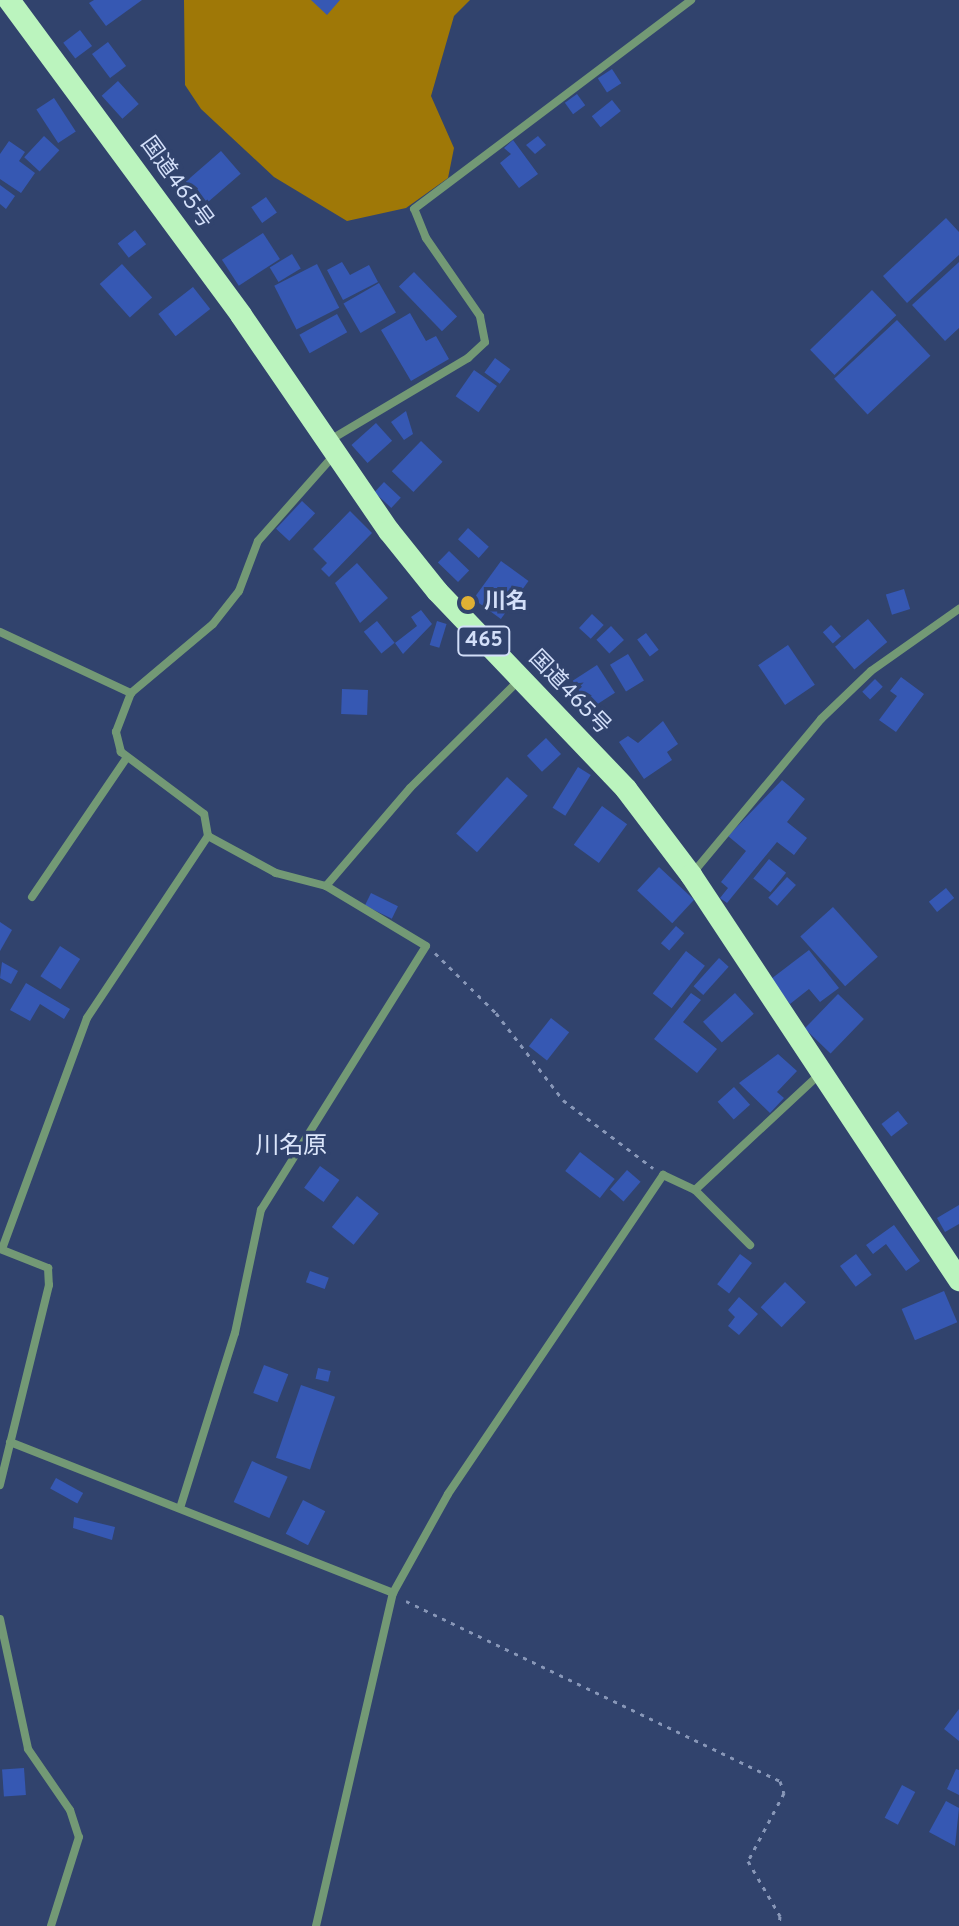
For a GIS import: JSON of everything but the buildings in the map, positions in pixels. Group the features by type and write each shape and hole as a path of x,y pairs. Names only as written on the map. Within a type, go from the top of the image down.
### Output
{"highway":[{"name":"国道465号","path":"9,0 437,591 626,789 691,875 959,1280"}],"street":[{"path":"0,1485 49,1285 48,1268 1,1249 87,1018 208,836 204,814 127,757 116,732 131,693 213,624 239,591 258,541 332,446 485,342 480,316 426,238 414,209 691,0"},
{"path":"691,875 821,719 871,671 959,609"},
{"path":"0,632 131,693"},
{"path":"326,886 410,788 520,679"},
{"path":"32,897 127,757"},
{"path":"181,1505 235,1333 261,1210 426,946 326,886 276,873 208,836"},
{"path":"695,1190 822,1072"},
{"path":"316,1926 393,1593 448,1494 663,1175 695,1190 750,1245"},
{"path":"10,1442 181,1505 393,1593"},
{"path":"0,1619 28,1749 70,1810 79,1837 51,1926"}],"path":[{"path":"426,946 461,973 563,1100 663,1175"},
{"path":"393,1593 780,1781 784,1793 748,1861 780,1916 779,1926"}],"shaded area":[{"path":"184,0 470,0 454,16 431,96 454,148 448,178 406,208 347,221 274,177 201,109 185,85"}],"place":[{"name":"川名","path":"468,603"}],"district":[{"name":"川名原","path":"291,1148"}]}
